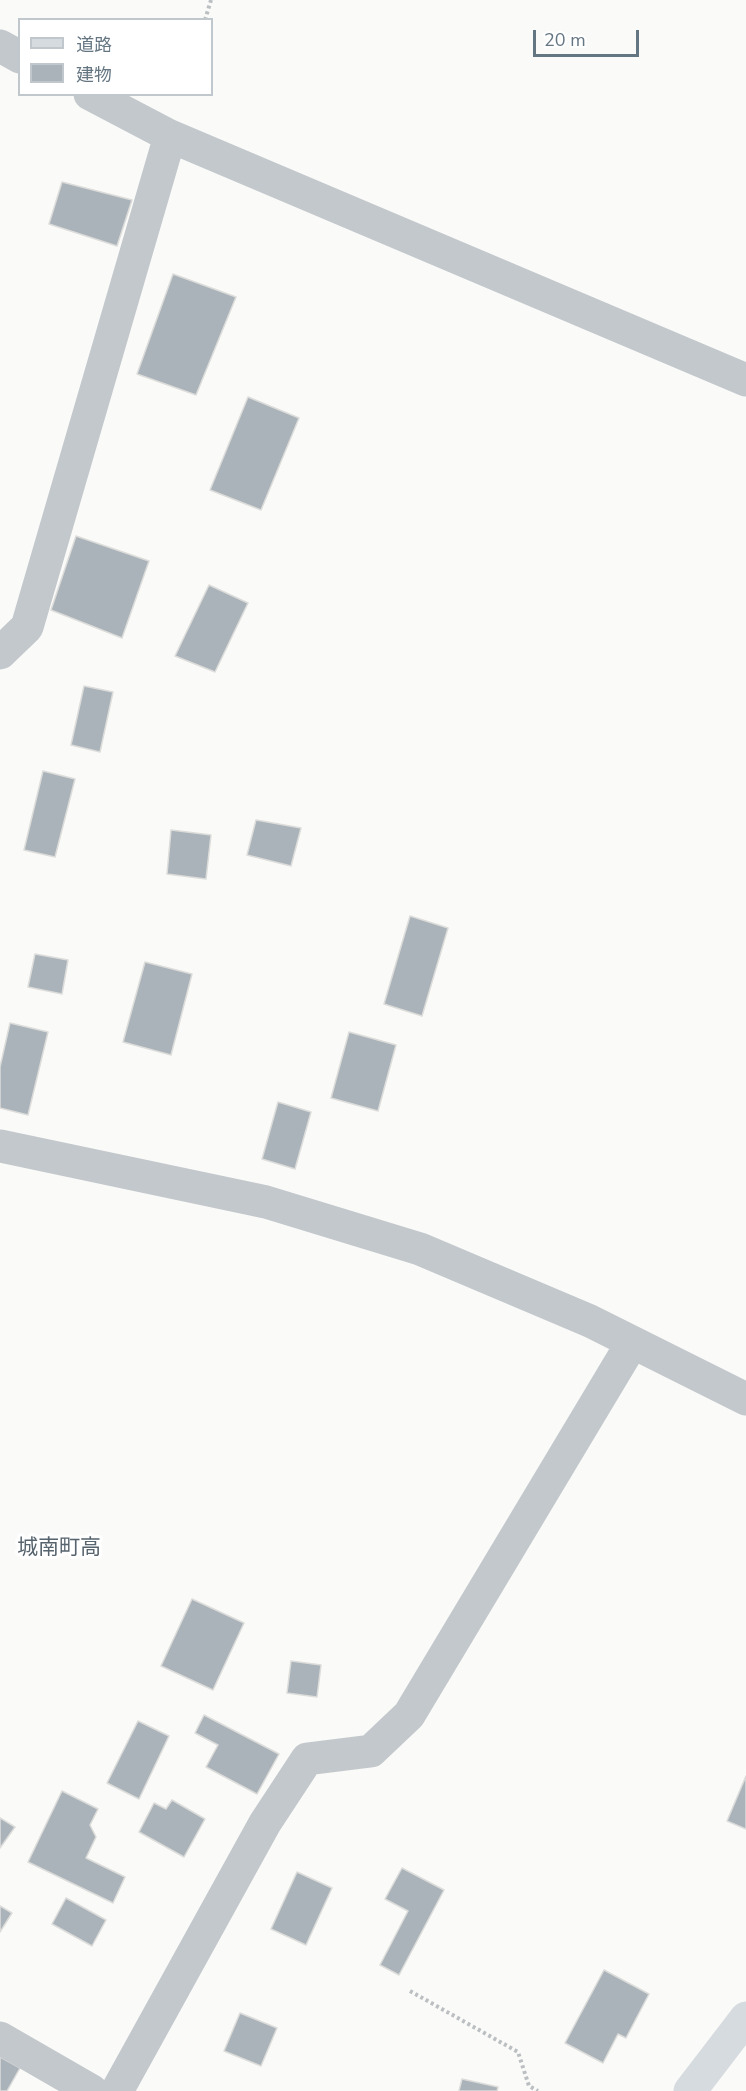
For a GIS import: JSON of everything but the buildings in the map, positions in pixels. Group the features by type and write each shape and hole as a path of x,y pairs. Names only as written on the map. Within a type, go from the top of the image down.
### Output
{"main road":[{"path":"690,2091 746,2018"}],"street":[{"path":"0,46 18,56"},
{"path":"94,96 170,136 746,380"},
{"path":"0,652 27,627 170,136"},
{"path":"0,1146 266,1202 420,1249 590,1322 746,1399"},
{"path":"117,2091 265,1823 307,1759 371,1751 409,1715 632,1343"},
{"path":"0,2037 92,2091"}],"path":[{"path":"206,18 211,0"},
{"path":"410,1991 518,2052 529,2086 538,2091"}],"district":[{"name":"城南町高","path":"59,1549"}]}
